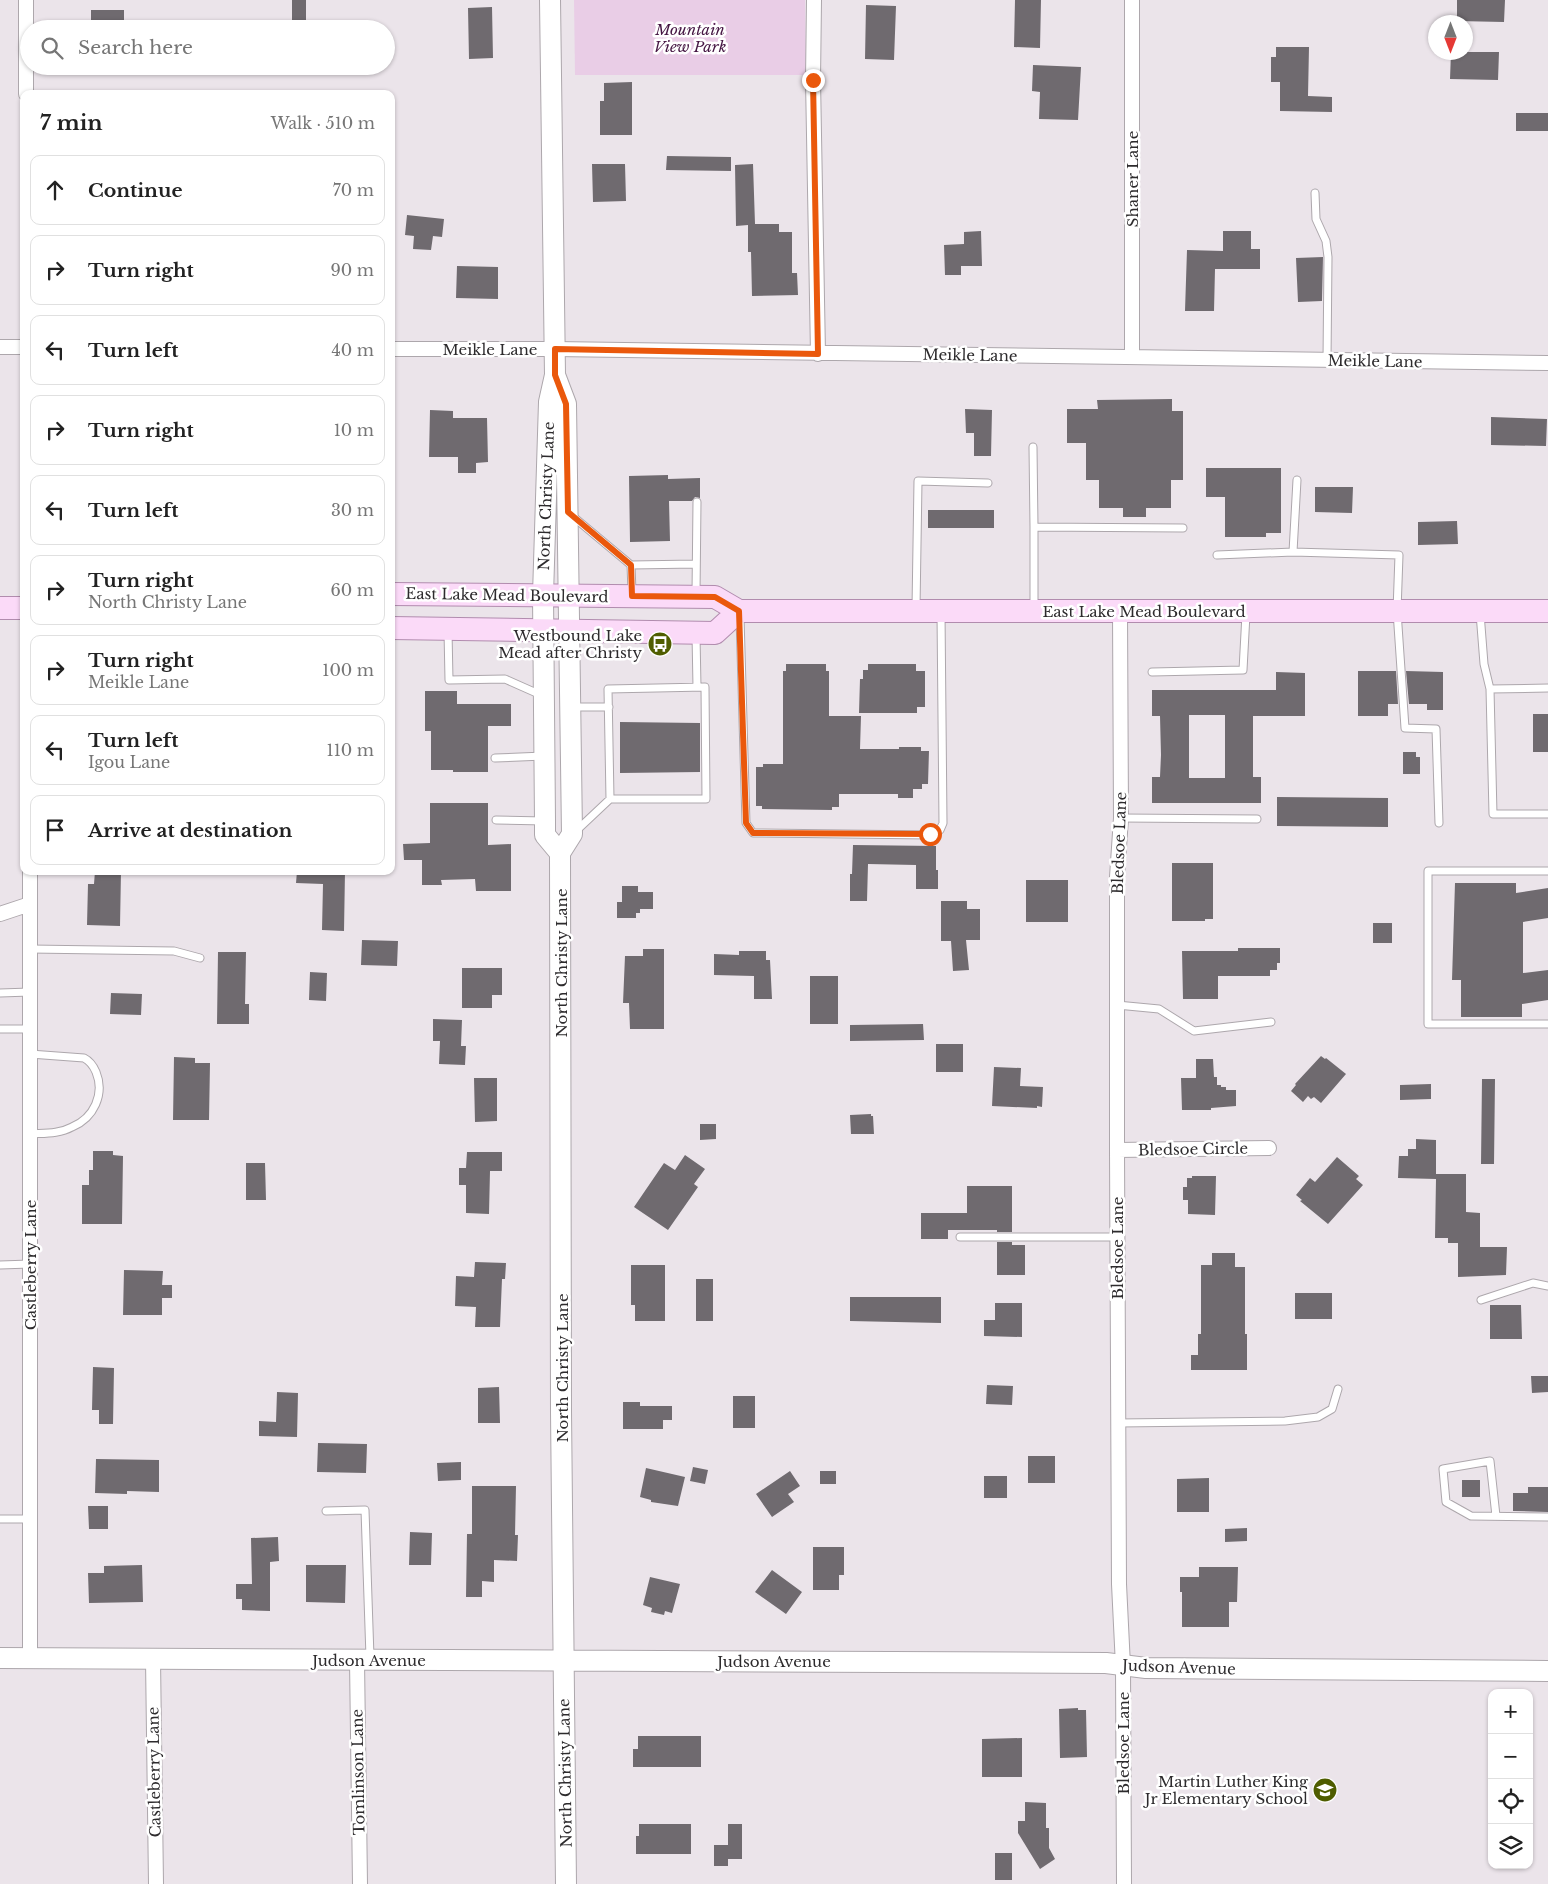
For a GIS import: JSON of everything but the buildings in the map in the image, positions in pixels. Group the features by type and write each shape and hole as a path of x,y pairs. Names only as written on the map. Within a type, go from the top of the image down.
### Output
{"main road":[{"name":"East Lake Mead Boulevard","path":"395,594 715,597 739,611 1548,611"},
{"path":"0,608 20,608"},
{"path":"395,628 715,633 739,611"}],"street":[{"path":"26,0 26,20"},
{"name":"North Christy Lane","path":"550,0 555,375 549,402 543,595 544,756 545,835 560,853 561,1402 566,1884"},
{"path":"814,0 813,80 818,354"},
{"name":"Shaner Lane","path":"1132,0 1132,358"},
{"path":"26,75 26,90"},
{"path":"0,347 20,347"},
{"name":"Meikle Lane","path":"395,349 555,349 1548,363"},
{"name":"North Christy Lane","path":"555,375 566,404 571,630 572,834"},
{"name":"Bledsoe Lane","path":"1120,611 1121,818 1117,877 1117,1238 1124,1884"},
{"path":"560,853 572,834"},
{"name":"Castleberry Lane","path":"30,875 30,1658"},
{"path":"0,914 30,904"},
{"name":"Bledsoe Circle","path":"1117,1150 1269,1148"},
{"name":"Judson Avenue","path":"0,1658 1106,1663 1155,1668 1548,1671"},
{"name":"Castleberry Lane","path":"153,1659 156,1884"},
{"name":"Tomlinson Lane","path":"360,1884 363,1660"}],"lane":[{"path":"1315,193 1316,219 1326,241 1328,257 1328,360"},
{"path":"1033,447 1034,611"},
{"path":"1293,552 1297,480"},
{"path":"916,611 918,481 988,482"},
{"path":"696,597 697,502"},
{"path":"568,512 631,565 696,564"},
{"path":"1034,527 1183,528"},
{"path":"1217,555 1293,552 1399,555 1397,611 1405,728 1436,729 1439,823"},
{"path":"631,565 632,596"},
{"path":"739,611 746,823 749,829 753,833 920,834 930,834 940,830 943,823 941,611"},
{"path":"1152,672 1243,670 1246,611"},
{"path":"1480,611 1484,664 1490,689 1493,814 1548,814"},
{"path":"448,628 449,680 506,680 544,696"},
{"path":"696,632 697,687"},
{"path":"572,834 610,799 706,799 705,686 608,689 610,799"},
{"path":"1490,689 1548,688"},
{"path":"571,707 609,707"},
{"path":"495,758 544,756"},
{"path":"1121,818 1257,819"},
{"path":"496,820 545,821"},
{"path":"1548,871 1428,871 1428,1024 1548,1024"},
{"path":"30,949 174,951 200,958"},
{"path":"0,994 30,992"},
{"path":"1117,1005 1159,1009 1194,1031 1271,1022"},
{"path":"0,1029 30,1030"},
{"path":"30,1054 89,1060 96,1071 100,1085 98,1102 81,1122 73,1127 57,1132 30,1134"},
{"path":"960,1237 1117,1238"},
{"path":"0,1265 30,1264"},
{"path":"1481,1300 1533,1283 1548,1286"},
{"path":"1118,1423 1285,1421 1318,1417 1332,1409 1338,1389"},
{"path":"1496,1516 1490,1461 1443,1469 1446,1502 1470,1516 1548,1517"},
{"path":"326,1511 365,1510 363,1660"},
{"path":"0,1519 30,1519"}],"green space":[{"name":"Mountain View Park","path":"574,0 805,0 806,75 575,75"}],"place":[{"name":"Westbound Lake Mead after Christy","path":"660,644"},
{"name":"Martin Luther King Jr Elementary School","path":"1325,1790"}],"route":[{"path":"813,80 818,354 555,349 555,375 566,404 568,512 631,565 632,596 715,597 739,611 746,823 753,833 930,834"}]}
